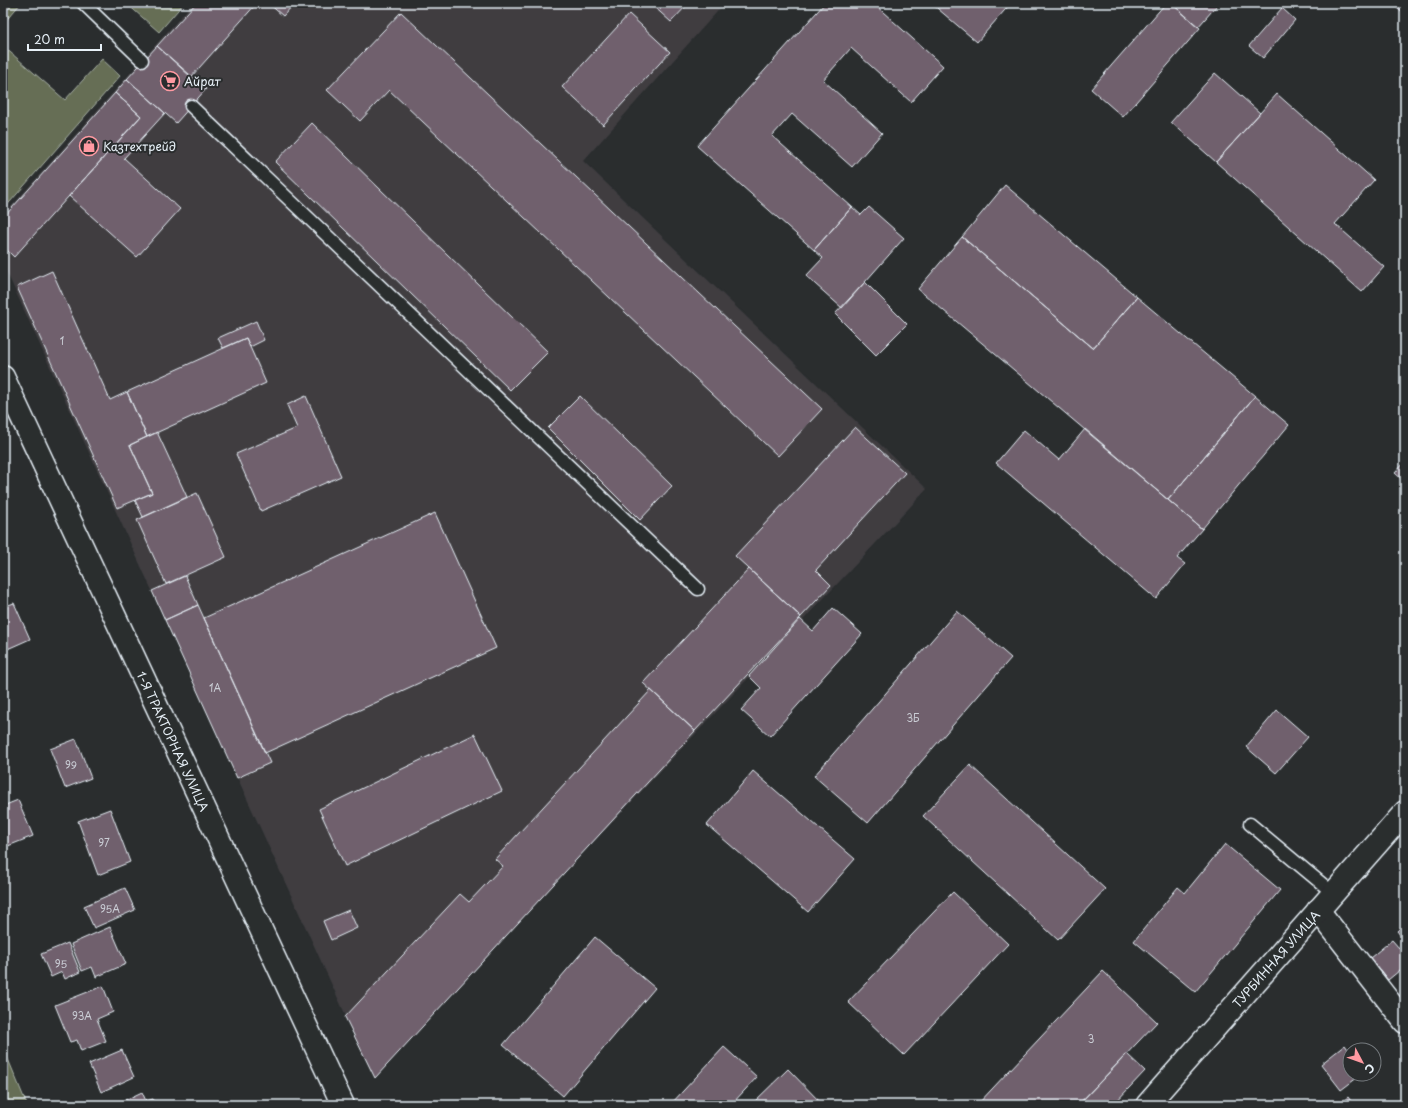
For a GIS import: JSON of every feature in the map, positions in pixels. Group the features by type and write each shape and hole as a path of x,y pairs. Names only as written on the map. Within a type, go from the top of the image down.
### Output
{"street":[{"name":"1-Я ТРАКТОРНАЯ УЛИЦА","path":"3,377 343,1105"},
{"name":"ТУРБИННАЯ УЛИЦА","path":"1147,1105 1405,812"},
{"path":"1318,910 1405,1022"}],"lane":[{"path":"83,3 142,60"},
{"path":"191,106 698,589"},
{"path":"1250,824 1333,893"}],"shaded area":[{"path":"193,3 725,3 583,161 927,489 373,1075 3,264 3,216"}],"green space":[{"path":"3,3 21,3 3,24"},
{"path":"126,3 184,3 159,32"},
{"path":"3,46 65,100 102,59 120,76 3,210"},
{"path":"3,1047 27,1105 3,1105"}],"building":[{"path":"196,3 257,3 191,77 157,46"},
{"path":"268,3 295,3 283,16"},
{"path":"650,3 689,3 671,22"},
{"path":"825,3 873,3 943,66 911,102 851,48 823,80 882,133 852,167 792,114 772,136 852,207 814,250 697,146"},
{"path":"931,3 1011,3 977,42"},
{"path":"1166,3 1171,3 1200,28 1123,117 1091,89"},
{"path":"1171,3 1219,3 1198,27"},
{"path":"1391,3 1405,3 1405,15"},
{"path":"1282,8 1295,20 1263,58 1249,46"},
{"path":"401,12 822,409 778,456 389,90 360,121 327,90"},
{"path":"629,14 670,52 603,125 562,87"},
{"path":"157,46 206,89 176,123 127,79"},
{"path":"1215,73 1260,113 1216,162 1171,122"},
{"path":"127,79 165,113 124,158 180,209 137,257 69,196 141,116 115,93"},
{"path":"115,93 141,116 14,257 3,246 3,218"},
{"path":"1277,94 1374,180 1335,224 1384,267 1362,292 1216,162"},
{"path":"312,123 548,352 510,390 275,162"},
{"path":"1005,185 1137,297 1093,348 962,237"},
{"path":"852,207 861,215 869,207 904,238 842,308 806,276 823,258 814,250"},
{"path":"962,237 1093,348 1137,297 1255,396 1168,500 918,289"},
{"path":"52,271 110,400 127,392 147,437 130,445 152,493 117,508 17,287"},
{"path":"865,282 907,324 876,355 835,314"},
{"path":"256,321 264,340 250,347 246,338 223,348 218,338"},
{"path":"246,338 266,383 147,437 127,392"},
{"path":"306,396 341,476 261,511 236,454 297,428 287,405"},
{"path":"580,396 672,486 640,520 548,428"},
{"path":"1255,396 1289,425 1202,529 1168,500"},
{"path":"855,427 905,473 816,570 831,585 801,617 735,556"},
{"path":"1085,429 1202,529 1177,558 1185,564 1156,599 996,463 1024,430 1059,460"},
{"path":"157,432 187,497 143,517 135,500 152,493 130,445"},
{"path":"1405,462 1405,482 1395,473"},
{"path":"197,493 226,557 166,584 137,520"},
{"path":"435,513 496,648 265,753 204,618"},
{"path":"749,569 801,617 695,731 643,683"},
{"path":"185,576 198,605 165,620 152,591"},
{"path":"14,603 30,639 3,651 3,607"},
{"path":"198,605 270,763 237,778 165,620"},
{"path":"833,608 862,634 770,736 741,710 761,688 749,676 800,619 813,631"},
{"path":"957,611 1011,658 868,823 814,776"},
{"path":"651,690 695,731 375,1078 345,1017 460,894 469,902 503,866 495,859"},
{"path":"1277,710 1308,737 1276,773 1246,747"},
{"path":"475,734 502,791 345,866 319,809"},
{"path":"76,739 91,778 65,788 50,749"},
{"path":"970,765 1105,889 1058,940 923,816"},
{"path":"753,771 855,859 808,912 707,825"},
{"path":"18,800 33,836 3,848 3,806"},
{"path":"110,809 130,862 98,875 78,821"},
{"path":"1225,844 1280,890 1195,992 1134,941 1178,887 1185,893"},
{"path":"125,888 135,910 94,928 84,906"},
{"path":"953,892 1008,944 904,1055 848,1002"},
{"path":"349,910 357,928 331,940 323,921"},
{"path":"1405,924 1405,941 1397,931"},
{"path":"110,927 126,964 96,977 92,967 82,971 71,944"},
{"path":"595,937 655,988 563,1096 503,1045"},
{"path":"1392,940 1399,948 1405,943 1405,966 1388,980 1370,958"},
{"path":"68,943 80,972 65,979 62,972 51,977 41,954"},
{"path":"1103,971 1157,1022 1078,1105 977,1105"},
{"path":"103,986 113,1012 97,1019 106,1041 81,1051 77,1040 70,1042 55,1005"},
{"path":"724,1047 757,1077 731,1105 670,1105"},
{"path":"1342,1047 1342,1082 1352,1082 1341,1090 1321,1064"},
{"path":"122,1050 134,1077 101,1092 89,1064"},
{"path":"1127,1054 1145,1071 1113,1105 1078,1105"},
{"path":"788,1069 823,1105 751,1105"},
{"path":"142,1092 146,1101 153,1099 155,1105 123,1105 121,1102"},
{"path":"1348,1097 1354,1105 1338,1105"}],"place":[{"name":"Айрат","path":"170,81"},
{"name":"Казтехтрейд","path":"89,146"}]}
